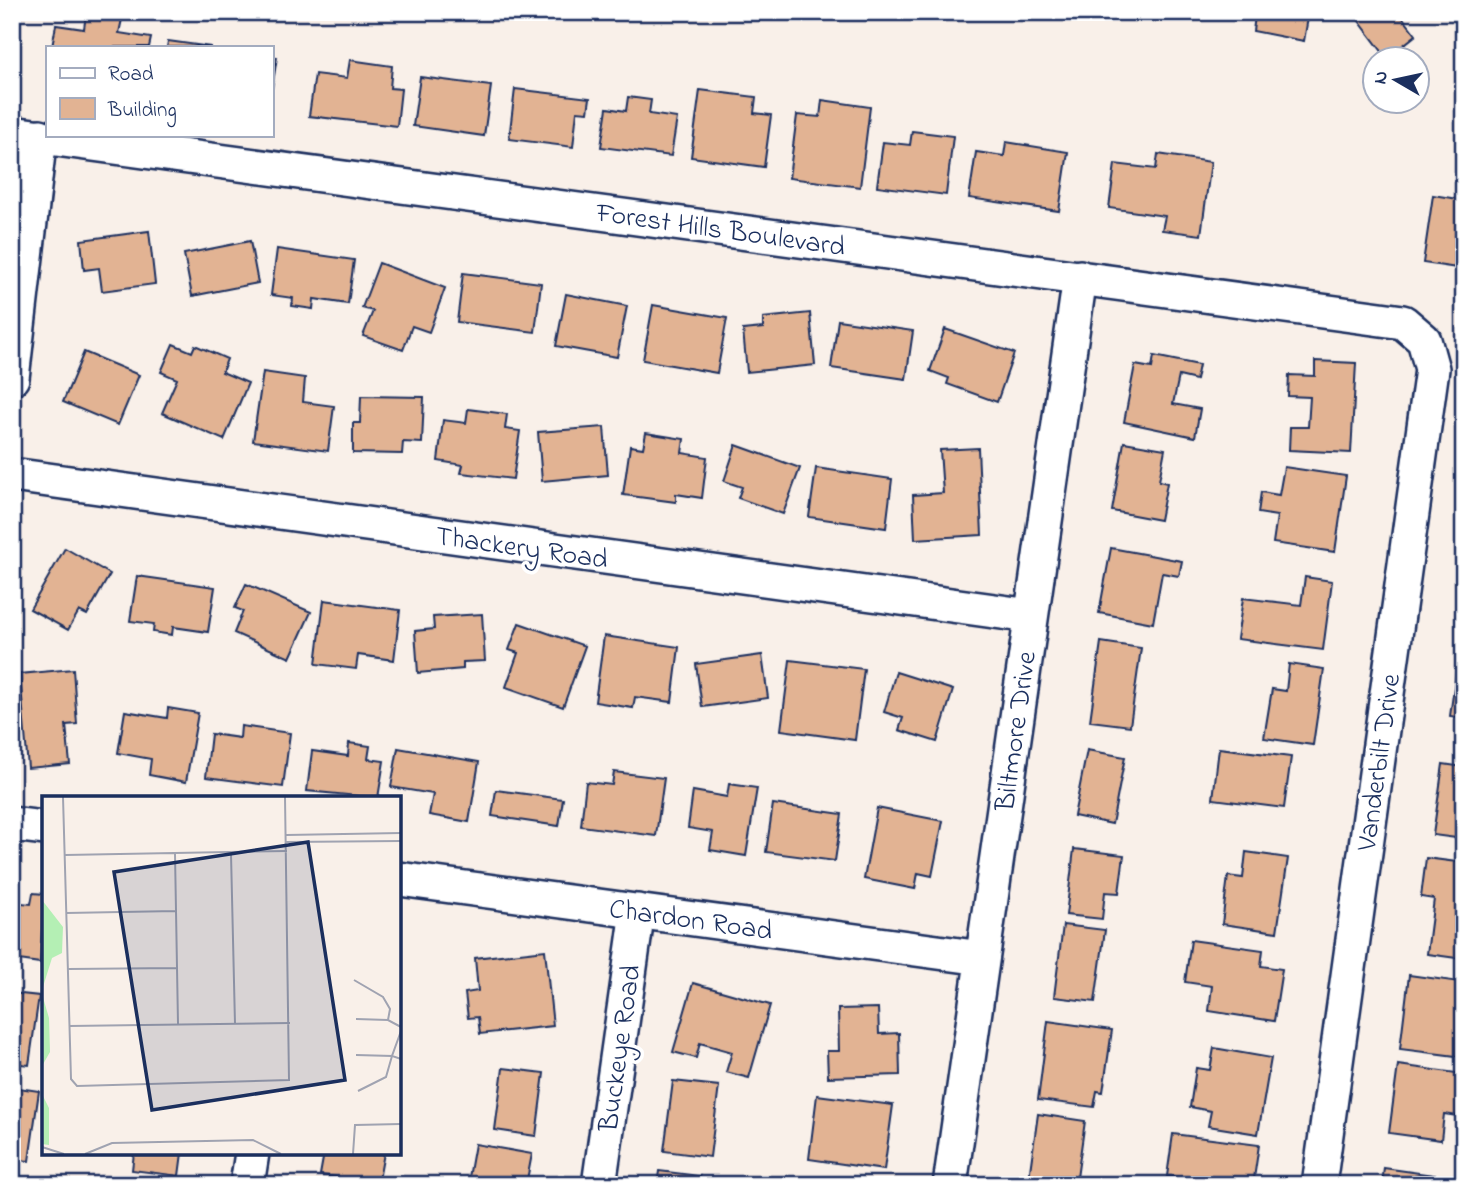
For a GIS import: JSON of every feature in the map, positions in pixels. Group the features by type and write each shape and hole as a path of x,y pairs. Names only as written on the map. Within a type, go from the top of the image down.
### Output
{"street":[{"name":"Forest Hills Boulevard","path":"26,134 1403,323 1424,340"},
{"path":"12,378 26,134"},
{"name":"Biltmore Drive","path":"950,1185 1080,277"},
{"name":"Vanderbilt Drive","path":"1319,1185 1432,369 1424,340"},
{"name":"Thackery Road","path":"12,475 1031,616"},
{"path":"12,824 42,828"},
{"name":"Chardon Road","path":"401,879 982,958"},
{"name":"Buckeye Road","path":"599,1185 638,911"},
{"path":"247,1185 252,1155"}],"shaded area":[{"path":"429,12 495,12 493,23"}],"building":[{"path":"1234,12 1309,12 1304,41 1253,31 1255,16"},
{"path":"1402,12 1400,14 1416,35 1402,46 1378,46 1353,13"},
{"path":"86,14 122,19 119,33 151,38 149,46 52,46 56,25 84,29"},
{"path":"168,41 204,46 167,46"},
{"path":"273,56 277,57 273,82"},
{"path":"350,60 392,66 390,88 401,89 397,126 309,116 315,74 347,78"},
{"path":"420,77 491,86 484,136 413,126"},
{"path":"515,89 590,98 588,112 577,111 573,147 509,139"},
{"path":"700,90 756,97 754,113 771,115 764,167 691,157"},
{"path":"628,97 651,100 649,114 677,118 671,156 601,147 607,108 626,111"},
{"path":"822,100 870,107 860,187 789,178 797,115 820,117"},
{"path":"912,131 953,136 946,195 877,186 883,142 910,145"},
{"path":"1006,142 1068,152 1059,211 969,198 976,152 1004,156"},
{"path":"1158,154 1211,162 1201,235 1162,230 1165,216 1109,208 1115,164 1156,169"},
{"path":"1433,195 1464,200 1464,269 1423,263"},
{"path":"149,231 155,284 102,291 99,268 84,270 81,240"},
{"path":"250,241 258,283 192,296 184,254"},
{"path":"277,249 354,260 348,304 314,299 313,309 292,306 293,298 271,295"},
{"path":"379,263 445,288 429,332 412,326 403,350 363,336 373,311 362,308"},
{"path":"463,273 541,283 535,332 457,322"},
{"path":"566,294 627,306 617,357 556,346"},
{"path":"653,305 727,318 717,373 643,360"},
{"path":"810,313 815,365 747,372 743,330 763,328 763,318"},
{"path":"838,320 913,331 906,379 831,368"},
{"path":"945,329 1014,353 997,402 947,384 949,378 930,371"},
{"path":"173,344 192,352 195,345 227,359 222,372 248,383 224,440 162,413 177,379 161,372"},
{"path":"84,352 139,375 118,425 63,402"},
{"path":"1154,356 1199,365 1196,380 1179,376 1173,404 1200,409 1195,437 1124,422 1135,365 1152,368"},
{"path":"1315,361 1356,363 1351,453 1289,450 1290,427 1308,427 1310,397 1288,396 1289,375 1315,376"},
{"path":"263,372 305,378 303,402 334,406 328,451 253,441"},
{"path":"361,396 424,397 422,443 403,442 402,454 353,453 353,423 360,423"},
{"path":"468,409 507,414 505,429 520,431 513,479 461,473 463,465 438,461 443,420 466,423"},
{"path":"604,427 608,475 542,481 538,432"},
{"path":"646,433 684,439 682,453 707,457 702,498 676,494 676,502 623,495 630,446 643,448"},
{"path":"1124,442 1165,449 1159,481 1167,483 1160,520 1112,511"},
{"path":"736,445 800,468 783,514 738,498 742,487 724,481"},
{"path":"978,448 982,535 915,539 913,495 943,493 940,450"},
{"path":"1284,467 1346,476 1335,552 1273,543 1277,516 1258,513 1261,492 1279,495"},
{"path":"816,468 892,479 886,528 809,517"},
{"path":"65,548 110,574 87,615 79,611 68,630 30,609"},
{"path":"1111,548 1182,561 1179,576 1162,573 1153,623 1099,613"},
{"path":"137,576 215,587 208,632 173,627 172,635 153,632 154,624 130,621"},
{"path":"1305,577 1332,581 1323,650 1237,639 1243,598 1301,605"},
{"path":"246,584 311,612 290,658 234,633 243,611 235,608"},
{"path":"324,600 400,610 394,660 358,655 356,669 316,664"},
{"path":"482,614 485,661 463,662 463,669 418,673 415,631 434,629 433,617"},
{"path":"519,623 585,646 563,707 506,687 518,653 509,650"},
{"path":"604,636 679,647 672,702 635,697 633,708 595,702"},
{"path":"1101,642 1141,648 1130,726 1090,721"},
{"path":"762,655 768,698 702,707 696,664"},
{"path":"790,660 864,669 855,740 781,730"},
{"path":"1289,664 1324,669 1313,745 1264,738 1272,689 1286,691"},
{"path":"1457,666 1464,667 1464,718 1450,716"},
{"path":"73,669 77,724 66,725 70,764 28,768 20,674"},
{"path":"896,672 953,690 937,742 899,730 903,718 884,712"},
{"path":"168,708 198,713 186,782 149,775 151,759 118,753 125,711 167,718"},
{"path":"241,726 290,733 283,787 206,777 211,734 240,738"},
{"path":"349,743 370,746 368,759 384,761 378,796 307,791 312,751 348,756"},
{"path":"398,748 479,762 469,822 429,815 433,794 391,787"},
{"path":"1219,748 1291,757 1284,808 1213,799"},
{"path":"1087,750 1125,757 1112,824 1074,816"},
{"path":"1443,764 1464,767 1464,839 1433,835"},
{"path":"614,772 664,778 656,836 581,826 586,782 612,785"},
{"path":"729,784 757,788 746,856 710,850 713,832 688,828 693,791 727,797"},
{"path":"496,790 563,799 559,826 492,816"},
{"path":"773,804 842,814 835,861 766,852"},
{"path":"877,808 943,821 932,876 918,873 915,889 864,879"},
{"path":"1074,849 1124,855 1119,893 1105,892 1102,919 1066,915"},
{"path":"1246,852 1288,858 1277,932 1222,924 1228,876 1243,878"},
{"path":"1426,858 1464,863 1464,959 1427,954 1434,899 1421,897"},
{"path":"33,893 42,894 40,963 12,959 12,902 31,904"},
{"path":"1063,925 1105,930 1095,1002 1054,997"},
{"path":"1191,940 1263,950 1261,966 1282,969 1274,1021 1209,1011 1212,986 1185,982"},
{"path":"545,950 553,1026 480,1034 478,1017 468,1018 465,993 478,991 475,958"},
{"path":"1409,975 1460,982 1458,1002 1464,1003 1464,1057 1400,1049"},
{"path":"693,983 770,1005 749,1078 726,1072 732,1052 700,1043 696,1058 673,1052"},
{"path":"12,993 39,996 29,1065 12,1063"},
{"path":"878,1008 879,1034 899,1033 900,1075 828,1077 827,1051 839,1051 838,1009"},
{"path":"1048,1021 1112,1030 1103,1092 1097,1091 1094,1107 1038,1100"},
{"path":"1214,1048 1271,1058 1258,1134 1208,1126 1211,1111 1190,1107 1196,1068 1210,1070"},
{"path":"1398,1065 1464,1074 1464,1117 1444,1114 1441,1140 1389,1133"},
{"path":"503,1068 544,1073 536,1136 495,1130"},
{"path":"673,1081 719,1086 710,1157 664,1151"},
{"path":"12,1087 39,1091 29,1161 12,1159"},
{"path":"817,1095 893,1105 884,1170 809,1159"},
{"path":"1038,1114 1085,1121 1076,1185 1028,1185"},
{"path":"1173,1134 1259,1145 1253,1185 1184,1185 1185,1178 1167,1176"},
{"path":"475,1144 532,1154 526,1185 468,1183"},
{"path":"134,1155 182,1155 179,1176 132,1170"},
{"path":"324,1155 384,1155 378,1185 335,1185 337,1177 320,1175"},
{"path":"1384,1168 1441,1176 1439,1185 1382,1185"},
{"path":"659,1171 700,1176 699,1185 657,1185"}]}
